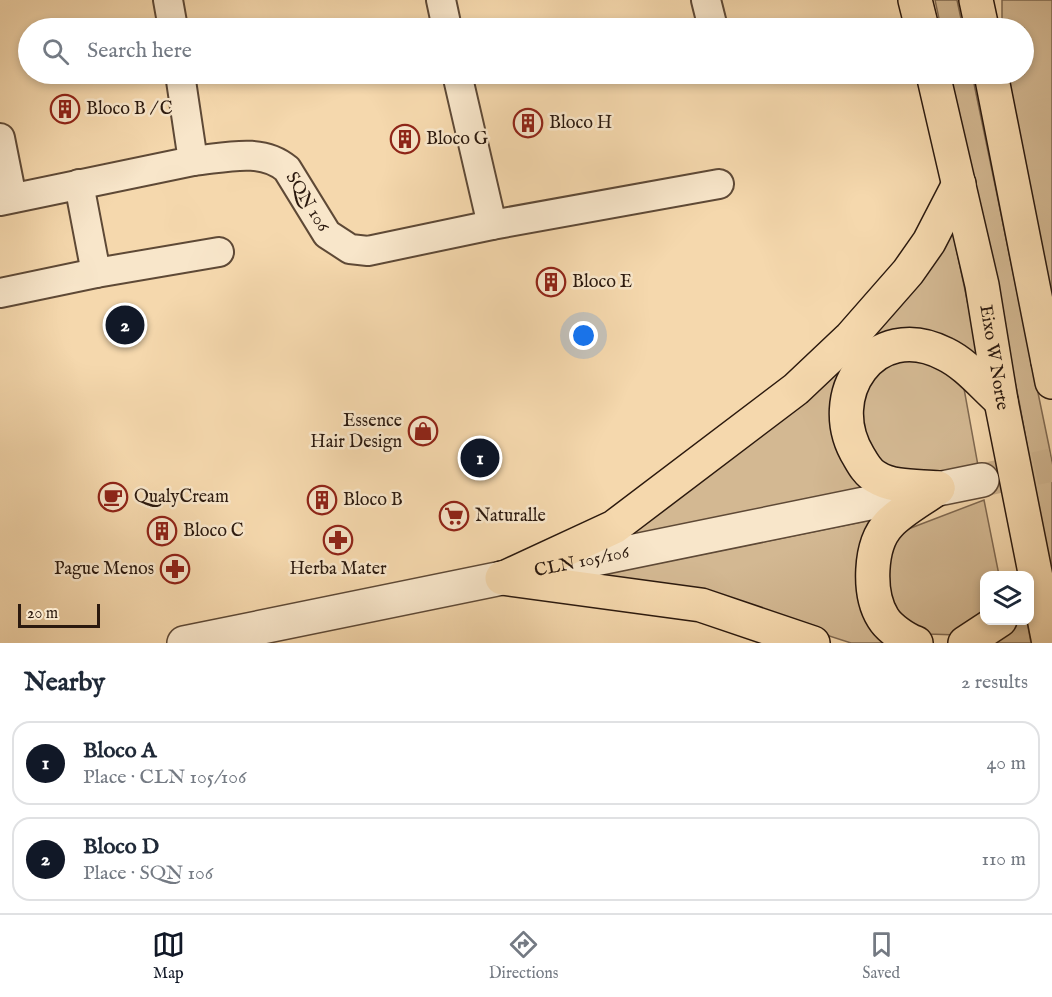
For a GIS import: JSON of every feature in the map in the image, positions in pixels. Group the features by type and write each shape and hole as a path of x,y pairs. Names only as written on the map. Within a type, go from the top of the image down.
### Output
{"main road":[{"path":"915,0 920,18"},
{"path":"976,0 980,18"},
{"name":"Eixo W Norte","path":"935,84 982,285 1031,571"},
{"path":"993,84 1050,366"},
{"path":"504,577 614,527 796,389 851,337 908,272 929,242 959,184"},
{"path":"938,488 890,484 875,477 852,447 848,436 846,407 854,378 861,365 890,346 925,347 943,353 958,362 1000,400"},
{"path":"916,643 897,632 883,618 876,598 873,567 878,545 889,524 938,488"},
{"path":"504,577 700,605 813,643"},
{"name":"Eixo W Norte","path":"1034,588 1049,643"},
{"path":"965,643 994,625"}],"street":[{"path":"168,0 171,18"},
{"path":"441,0 445,18"},
{"path":"706,0 710,18"},
{"path":"182,84 194,161"},
{"path":"459,84 492,225"},
{"name":"SQN 106","path":"0,138 6,199 194,161 254,155 267,156 278,161 287,169 327,234 350,249 368,251 492,225 719,184"},
{"path":"79,184 96,273"},
{"path":"0,293 96,273 219,252"},
{"name":"CLN 105/106","path":"184,643 982,480"}],"shaded area":[{"path":"935,0 957,0 961,18 939,18"},
{"path":"1002,0 1052,0 1052,297 1007,84 1034,84 1034,18 1002,18"},
{"path":"952,84 974,84 1049,446 1052,462 1052,584 1019,401"},
{"path":"950,219 981,366 959,346 849,370 878,493 605,540 645,515"},
{"path":"905,358 930,359 963,383 979,471 922,479 881,467 860,422 861,404 871,377"},
{"path":"984,500 998,571 980,571 980,622 958,635 928,634 912,628 888,603 884,548 903,531"},
{"path":"881,518 871,532 899,643 851,643 761,614 600,575"},
{"path":"1011,625 1028,625 1031,643 991,643"}],"tunnel":[{"path":"987,479 1052,465"}],"place":[{"name":"Bloco B / C","path":"65,109"},
{"name":"Bloco H","path":"528,123"},
{"name":"Bloco G","path":"405,139"},
{"name":"Bloco E","path":"551,282"},
{"name":"Bloco D","path":"125,325"},
{"name":"Essence Hair Design","path":"423,431"},
{"name":"Bloco A","path":"480,458"},
{"name":"QualyCream","path":"113,497"},
{"name":"Bloco B","path":"322,500"},
{"name":"Naturalle","path":"454,516"},
{"name":"Bloco C","path":"162,531"},
{"name":"Herba Mater","path":"338,540"},
{"name":"Pague Menos","path":"175,569"}]}
